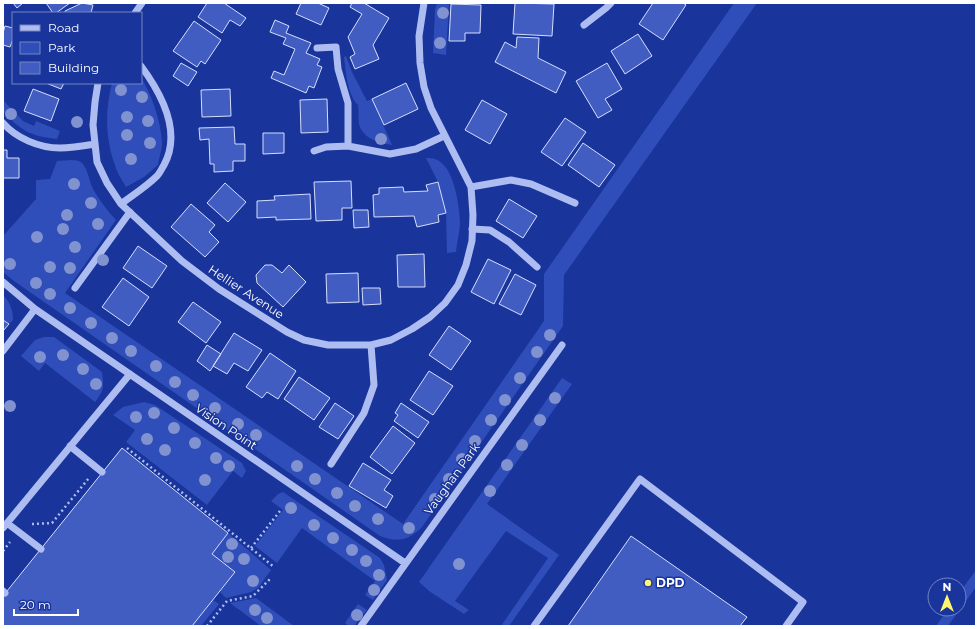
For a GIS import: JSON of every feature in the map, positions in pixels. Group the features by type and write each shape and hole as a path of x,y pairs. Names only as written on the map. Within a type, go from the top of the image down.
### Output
{"street":[{"path":"136,12 142,3"},
{"name":"Hellier Avenue","path":"98,84 93,125 97,162 107,183 121,204 182,261 219,289 287,332 304,340 328,345 371,345 391,340 412,329 430,317 445,303 458,285 466,265 472,241 473,215 471,187 459,161 444,136 431,108 424,87 420,62 419,36 424,3"},
{"path":"584,25 606,8 610,3"},
{"path":"316,48 336,47 338,69 348,103 348,146"},
{"path":"121,204 158,175 167,160 172,140 168,117 162,103 142,68"},
{"path":"3,123 16,136 49,148 94,144"},
{"path":"314,151 326,147 348,146 390,154 416,149 444,136"},
{"path":"471,187 511,180 531,184 575,203"},
{"path":"75,288 130,212"},
{"path":"472,229 490,230 509,242 537,267"},
{"name":"Vision Point","path":"3,282 35,309 405,563"},
{"path":"3,351 35,309"},
{"path":"332,464 364,413 374,385 371,345"},
{"name":"Vaughan Park","path":"361,626 562,345"},
{"path":"41,549 18,531 5,525 130,374"},
{"path":"70,446 102,472"},
{"path":"534,626 640,479 803,602 786,626"}],"path":[{"path":"127,448 274,567"},
{"path":"3,551 24,524 52,523 89,478"},
{"path":"251,548 280,511"},
{"path":"207,626 228,601 253,596 270,579"},
{"path":"210,623 214,626"}],"green space":[{"path":"437,3 449,3 446,55 433,53 435,10"},
{"path":"734,3 757,3 564,275 563,326 422,527 413,535 403,539 398,540 380,536 3,272 3,236 36,199 36,180 50,179 57,161 79,161 86,168 93,189 116,220 65,293 403,524 544,321 544,274"},
{"path":"346,56 352,72 367,101 372,99 392,145 382,143 368,137 361,129 359,124 358,105 349,89 344,57"},
{"path":"142,79 149,92 158,117 162,148 158,165 144,177 126,187 117,171 109,145 107,114 112,84 142,84"},
{"path":"3,100 23,121 34,126 36,121 60,131 57,139 33,134 21,128 3,111"},
{"path":"426,158 434,159 447,169 457,195 460,229 456,252 447,253 446,213 438,182"},
{"path":"3,295 11,306 13,320 9,324 3,320"},
{"path":"44,337 54,337 102,372 103,388 95,402 45,363 39,371 21,356 35,340"},
{"path":"562,378 572,384 487,504 559,555 509,626 501,626 548,558 506,531 455,601 469,610 464,614 429,591 419,582"},
{"path":"144,402 155,405 242,463 246,471 242,478 233,471 207,505 126,442 135,430 113,415 123,407"},
{"path":"283,492 380,558 384,565 387,580 373,600 365,595 375,581 302,528 277,563 255,546 283,510 271,501 278,494"},
{"path":"228,533 271,570 258,588 251,592 226,598 220,592 235,572 212,554"},
{"path":"976,570 976,587 967,600 967,582"},
{"path":"256,598 294,626 261,626 230,603"},
{"path":"213,600 219,604 201,626 192,626"},
{"path":"358,604 367,610 354,626 349,626 345,623"},
{"path":"942,617 954,617 948,626 936,626"}],"building":[{"path":"13,3 23,3 17,8"},
{"path":"46,3 70,3 57,12 52,12"},
{"path":"82,3 93,5 91,12 65,11"},
{"path":"207,3 224,3 246,18 240,26 230,20 222,33 198,17"},
{"path":"301,3 318,3 329,8 321,25 296,14"},
{"path":"352,3 364,3 389,18 373,45 379,59 355,69 350,57 355,54 348,37 362,14 350,7"},
{"path":"515,3 554,4 552,36 513,34"},
{"path":"653,3 683,3 686,5 663,40 639,24"},
{"path":"451,4 481,5 480,33 465,33 465,41 449,41"},
{"path":"275,20 289,26 286,33 311,43 306,53 320,59 317,65 322,67 314,88 309,86 306,93 271,78 274,71 284,75 295,49 283,44 286,38 270,32"},
{"path":"194,21 221,40 205,64 201,61 197,67 173,51"},
{"path":"5,26 12,28 12,42 10,47 3,45 3,33"},
{"path":"638,34 652,56 625,74 611,51"},
{"path":"517,37 539,38 538,58 566,72 556,93 495,62 505,42 516,48"},
{"path":"181,63 197,72 188,86 173,76"},
{"path":"607,63 622,89 605,99 612,110 598,118 576,81"},
{"path":"406,83 418,109 384,125 372,99"},
{"path":"48,84 64,84 61,89"},
{"path":"33,89 59,99 51,121 24,111"},
{"path":"230,89 231,116 202,117 201,90"},
{"path":"327,99 328,132 301,133 300,100"},
{"path":"482,100 507,114 490,144 465,130"},
{"path":"565,118 586,132 562,166 541,152"},
{"path":"234,127 235,144 245,144 245,161 233,161 233,171 214,172 214,164 210,164 209,139 200,140 199,128"},
{"path":"263,133 284,133 284,153 263,154"},
{"path":"583,143 615,165 599,187 568,165"},
{"path":"3,150 7,150 7,158 19,158 19,178 3,178"},
{"path":"351,181 352,208 342,208 342,220 316,221 314,182"},
{"path":"438,182 446,213 438,215 439,222 417,227 414,216 374,217 373,195 379,194 379,188 403,187 404,192 428,191 426,185"},
{"path":"225,183 246,202 228,222 207,203"},
{"path":"310,194 311,219 276,220 276,217 257,218 257,201 275,200 274,196"},
{"path":"509,199 537,216 523,238 496,221"},
{"path":"191,204 215,225 209,232 219,242 205,257 171,227"},
{"path":"353,210 368,210 369,227 354,228"},
{"path":"138,246 167,266 152,288 123,268"},
{"path":"424,254 425,287 398,287 397,255"},
{"path":"488,259 511,270 494,304 471,292"},
{"path":"265,265 272,265 282,273 289,265 306,282 283,307 257,283 256,275"},
{"path":"358,273 359,302 327,303 326,274"},
{"path":"515,274 536,285 521,315 499,304"},
{"path":"123,278 149,297 129,326 102,307"},
{"path":"362,288 380,288 381,304 363,305"},
{"path":"193,302 221,322 206,343 178,322"},
{"path":"3,320 9,324 3,331"},
{"path":"449,326 471,341 451,370 429,355"},
{"path":"234,333 262,350 248,371 234,363 227,374 213,366"},
{"path":"207,345 221,354 210,371 197,361"},
{"path":"270,353 296,371 278,399 267,392 262,398 246,387"},
{"path":"429,371 453,386 433,415 410,400"},
{"path":"299,377 330,398 314,420 284,399"},
{"path":"335,403 354,416 338,439 319,427"},
{"path":"401,403 429,422 418,438 394,421 398,415 395,413"},
{"path":"393,426 415,443 392,474 370,457"},
{"path":"122,448 228,533 212,554 235,572 192,626 3,626 3,596"},
{"path":"363,463 391,480 384,490 393,496 386,508 349,486"},
{"name":"DPD","path":"631,536 747,617 740,626 568,626"}],"place":[{"name":"DPD","path":"648,583"}]}
